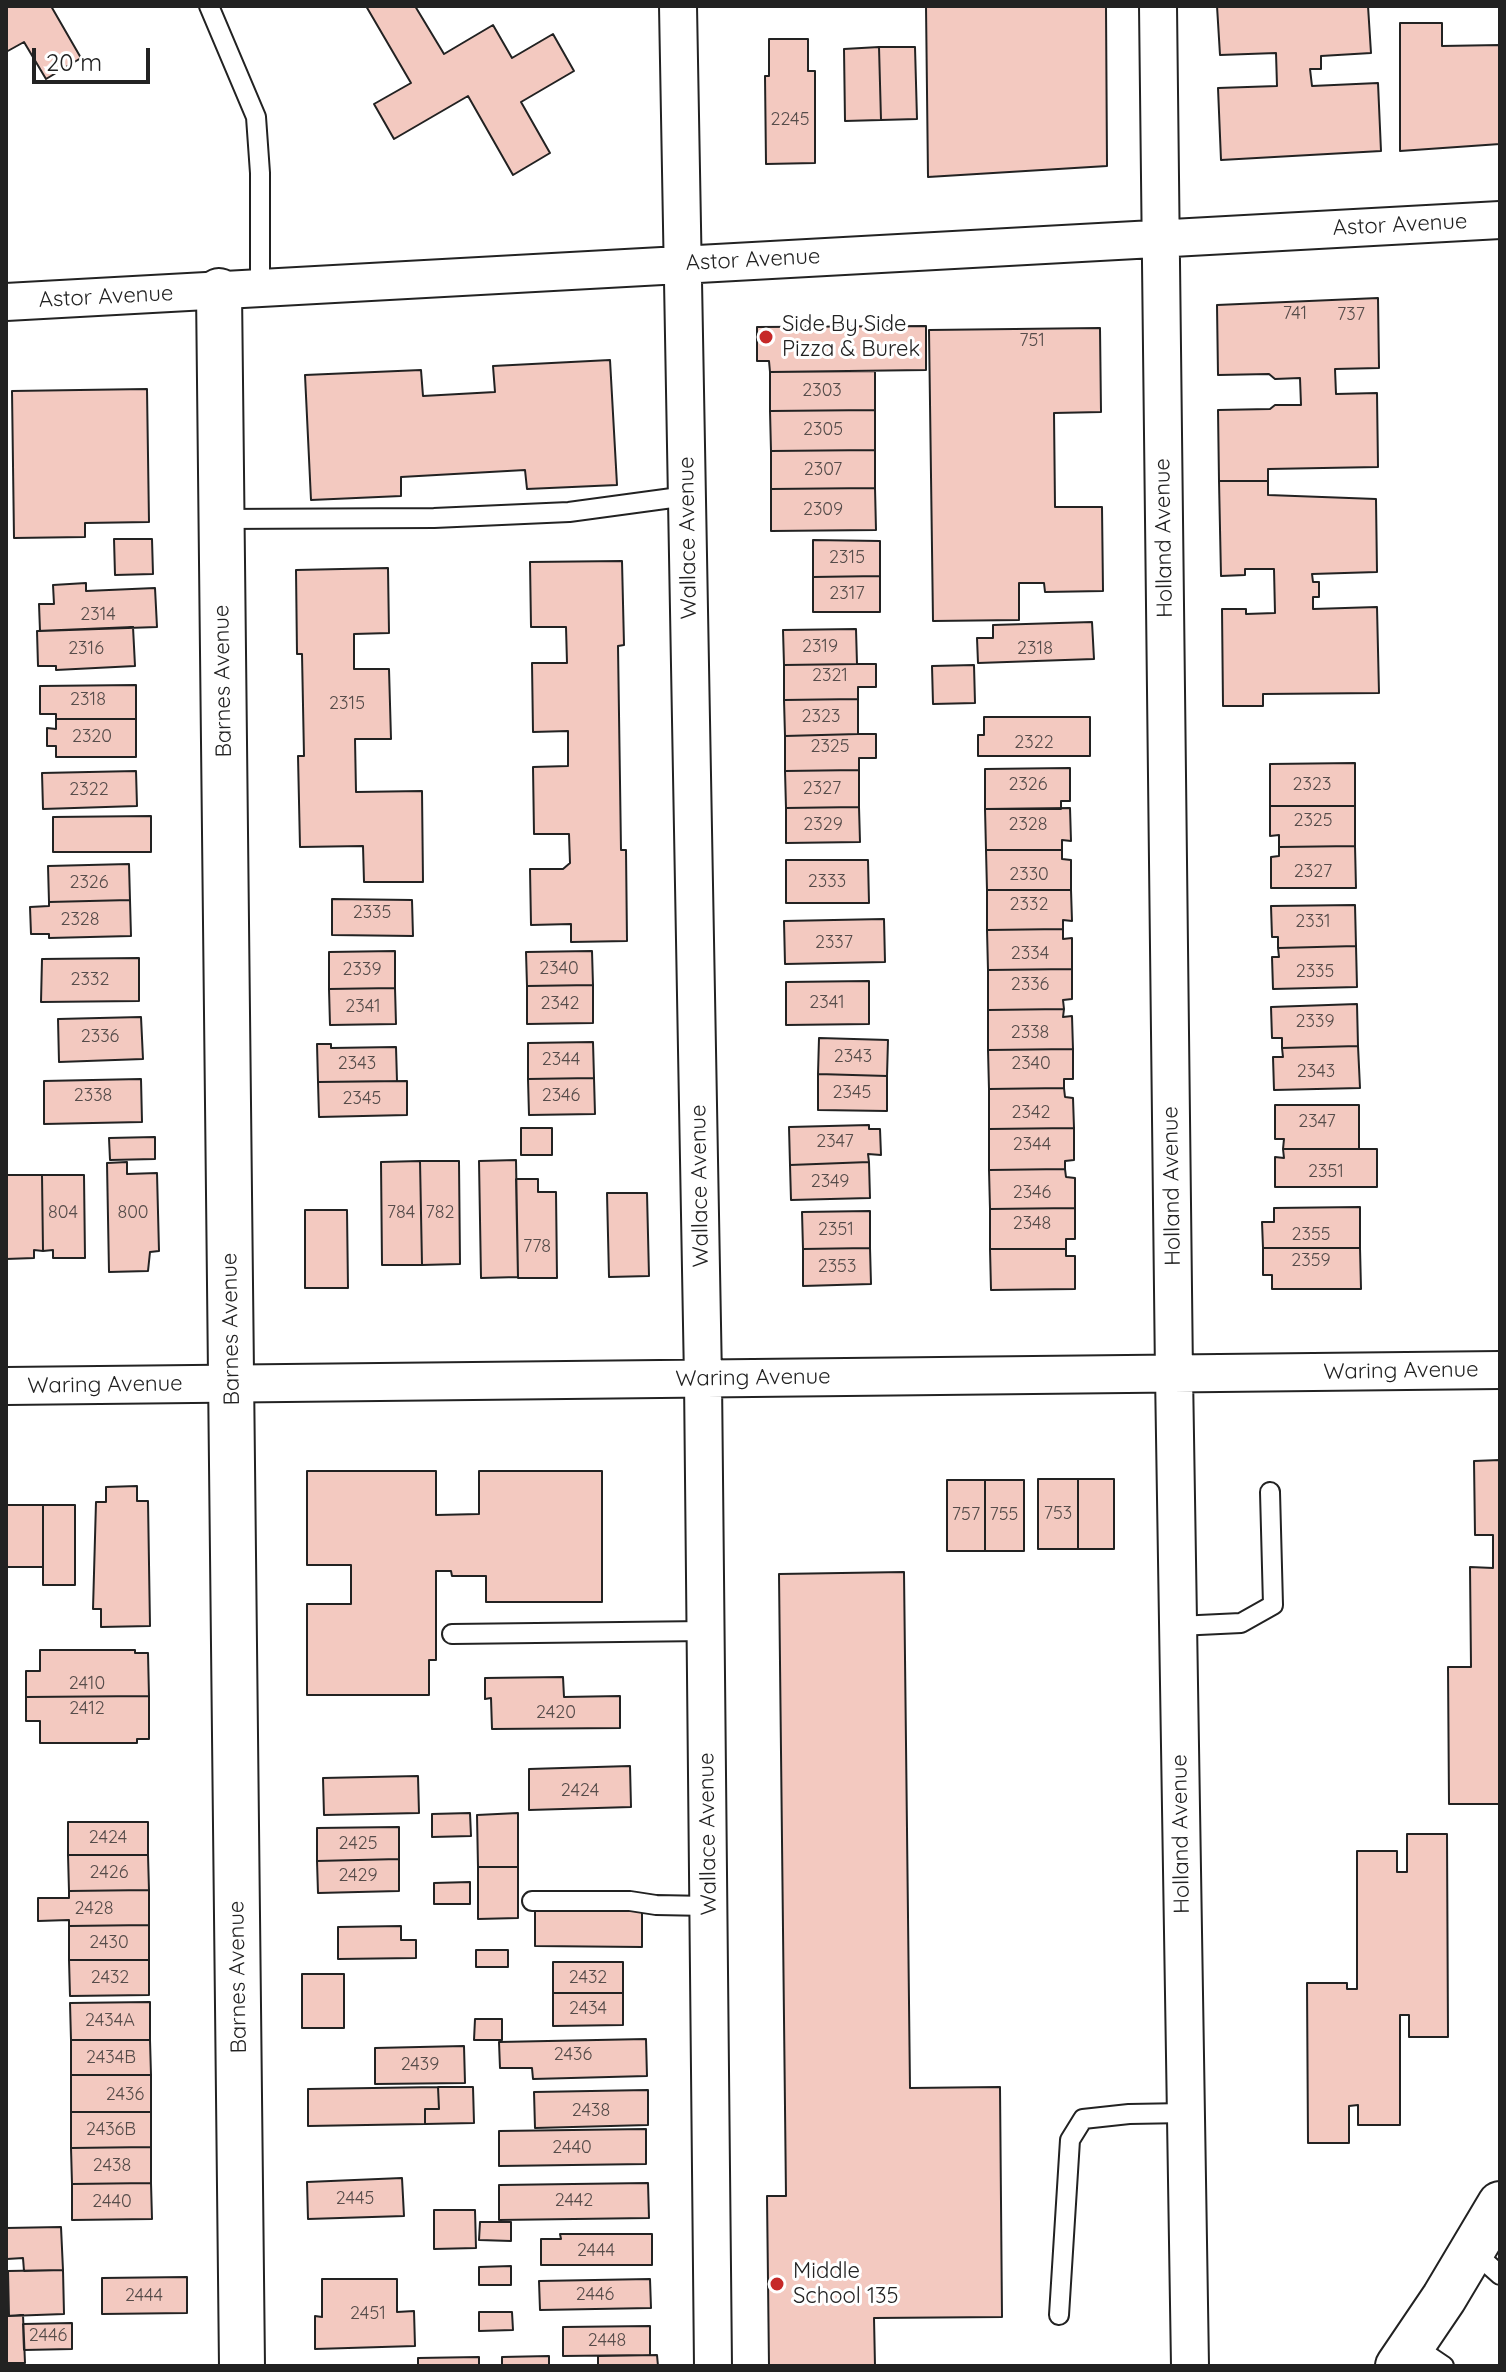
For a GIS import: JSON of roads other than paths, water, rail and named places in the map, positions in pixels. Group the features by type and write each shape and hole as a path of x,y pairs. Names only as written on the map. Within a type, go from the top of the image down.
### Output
{"street":[{"name":"Wallace Avenue","path":"678,6 703,1379 713,2366"},
{"name":"Holland Avenue","path":"1158,6 1174,1374 1190,2366"},
{"name":"Astor Avenue","path":"6,302 1500,220"},
{"name":"Barnes Avenue","path":"240,290 221,519 242,2366"},
{"name":"Waring Avenue","path":"6,1386 1500,1370"},
{"path":"1419,2359 1486,2263 1500,2204"}],"lane":[{"path":"209,6 256,117 260,173 240,290"},
{"path":"221,519 434,518 569,512 687,496"},
{"path":"1178,1626 1241,1623 1273,1605 1270,1492"},
{"path":"452,1634 705,1631"},
{"path":"532,1901 630,1901 708,1906"},
{"path":"1059,2315 1070,2140 1083,2119 1185,2113"}],"place":[{"name":"Side By Side Pizza & Burek","path":"766,337"},
{"name":"Middle School 135","path":"777,2284"}]}
